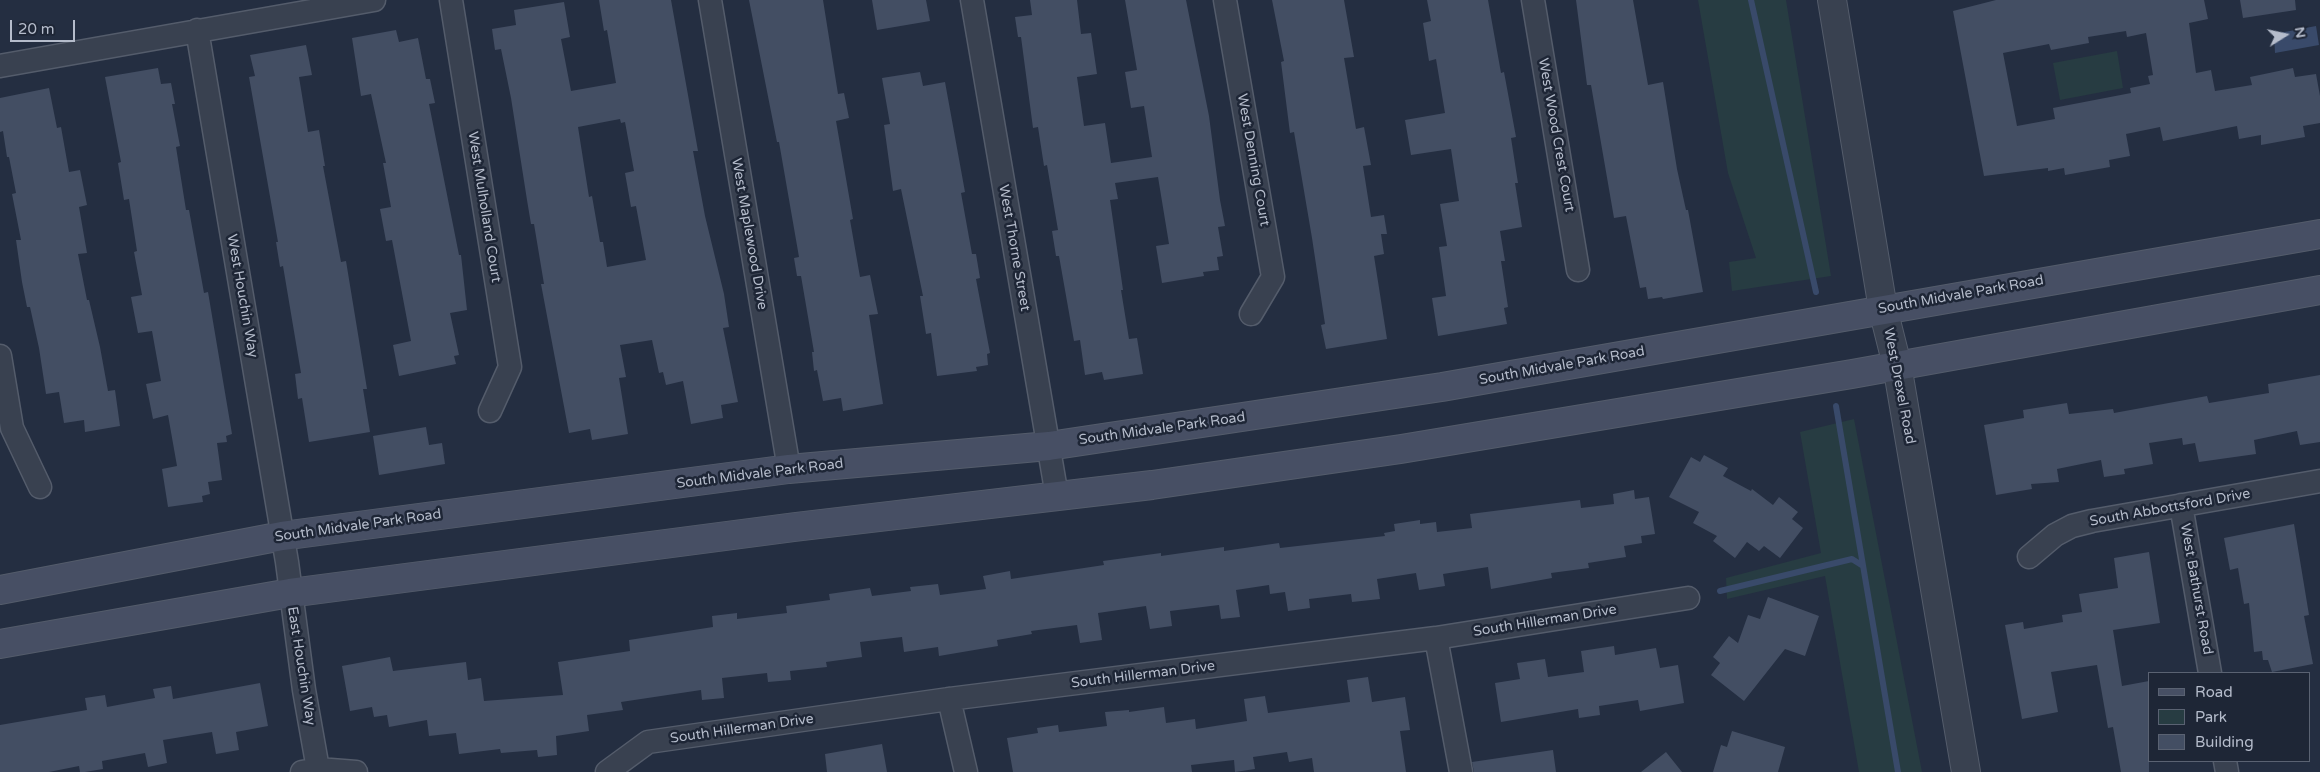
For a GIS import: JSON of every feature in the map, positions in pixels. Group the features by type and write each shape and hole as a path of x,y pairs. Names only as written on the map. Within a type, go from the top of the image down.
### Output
{"main road":[{"name":"South Midvale Park Road","path":"0,590 282,536 789,469 1049,446 1442,387 2320,234"},
{"path":"0,644 290,593 795,527 1232,473 1506,433 1897,366 2320,290"}],"street":[{"path":"0,66 374,0"},
{"name":"West Mulholland Court","path":"451,0 510,367 490,411"},
{"name":"West Maplewood Drive","path":"710,0 789,469"},
{"name":"West Thorne Street","path":"972,0 1057,496"},
{"name":"West Denning Court","path":"1225,0 1273,277 1251,314"},
{"name":"West Wood Crest Court","path":"1533,0 1578,270"},
{"name":"West Drexel Road","path":"1832,0 1884,309 1897,366 1966,772"},
{"name":"West Houchin Way","path":"197,30 287,562"},
{"path":"0,356 12,428 40,487"},
{"name":"South Abbottsford Drive","path":"2029,557 2055,535 2072,526 2320,481"},
{"name":"West Bathurst Road","path":"2181,505 2210,672"},
{"name":"East Houchin Way","path":"287,562 304,690 310,771"},
{"name":"South Hillerman Drive","path":"607,772 648,742 949,699 1436,638 1688,598"},
{"path":"1436,638 1461,772"},
{"path":"949,699 966,772"},
{"path":"310,771 356,772"}],"green space":[{"path":"1698,0 1786,0 1831,276 1732,291 1729,262 1756,258 1728,173"},
{"path":"2117,51 2123,88 2060,100 2053,63"},
{"path":"1854,419 1922,772 1859,772 1825,576 1727,599 1726,578 1821,553 1800,432"}],"water":[{"path":"2316,26 2319,45 2275,53 2274,34"}],"building":[{"path":"599,0 671,0 698,151 693,151 705,216 724,294 729,327 723,328 738,402 721,405 723,418 691,424 683,381 666,385 663,372 659,373 652,340 620,345 626,377 619,378 628,434 592,440 590,429 569,433 541,284 544,284 534,224 531,224 511,98 501,49 495,50 492,29 516,25 514,10 564,2 570,37 561,39 571,91 616,83 607,30 604,31","holes":["620,119 621,123 625,122 634,171 625,173 631,207 636,206 646,260 607,267 603,242 600,242 592,196 589,197 578,127"]},
{"path":"749,0 823,0 838,94 844,93 849,118 836,121 853,219 850,220 860,277 870,275 878,314 869,315 883,404 843,411 841,398 823,401 817,370 814,371 812,352 814,352 801,276 797,276 794,258 799,257 779,142 777,142"},
{"path":"872,0 926,0 930,21 877,30"},
{"path":"1030,0 1077,0 1081,34 1091,33 1097,74 1077,77 1084,126 1105,123 1111,163 1152,157 1144,106 1131,108 1125,72 1137,70 1125,0 1186,0 1209,116 1225,226 1218,227 1223,256 1217,257 1219,270 1203,272 1204,276 1162,283 1156,246 1169,244 1158,177 1115,183 1118,199 1110,200 1123,290 1121,290 1129,339 1137,338 1143,374 1104,380 1102,372 1085,375 1080,340 1074,341 1059,256 1056,256 1052,231 1058,230 1047,165 1044,166 1038,127 1033,128 1021,37 1018,37 1015,17 1032,15"},
{"path":"1272,0 1344,0 1354,57 1344,58 1356,129 1364,127 1371,165 1363,166 1371,217 1384,215 1387,234 1381,234 1384,254 1374,256 1387,339 1326,349 1321,325 1325,324 1312,238 1294,132 1290,133 1281,62 1284,61"},
{"path":"1427,0 1488,0 1501,73 1504,72 1516,137 1511,138 1518,183 1515,183 1522,227 1500,231 1505,261 1501,261 1508,307 1504,308 1507,324 1438,336 1432,298 1446,296 1439,247 1447,246 1440,204 1459,201 1451,149 1411,155 1405,120 1445,113 1436,59 1429,61 1423,23 1431,21"},
{"path":"1576,0 1633,0 1648,85 1663,82 1677,169 1686,210 1688,210 1703,292 1663,299 1662,297 1648,299 1646,287 1640,288 1626,216 1614,218 1591,85 1587,85"},
{"path":"1996,0 2204,0 2208,19 2189,23 2196,73 2211,70 2215,91 2252,85 2250,77 2293,68 2295,77 2316,74 2320,96 2320,123 2303,126 2305,137 2261,145 2261,135 2239,139 2237,126 2163,141 2160,127 2126,134 2130,156 2109,160 2110,167 2065,175 2064,168 2048,171 2048,168 1984,176 1953,11","holes":["2126,31 2127,37 2146,33 2153,75 2148,76 2150,84 2130,88 2131,93 2053,108 2055,119 2017,126 2003,53 2049,44 2051,50 2089,43 2088,37"]},
{"path":"2240,0 2295,0 2296,10 2243,18"},
{"path":"396,30 399,42 418,38 426,79 430,79 435,103 429,104 459,255 461,255 467,310 450,313 459,355 454,356 456,364 399,376 393,345 411,341 392,240 386,241 380,209 391,207 383,163 386,163 371,94 361,96 352,38"},
{"path":"306,45 312,75 299,77 308,132 319,130 325,166 323,166 341,262 346,261 367,389 363,389 370,432 309,442 302,398 298,399 295,374 301,373 283,266 280,267 276,242 278,242 249,77 255,76 250,55"},
{"path":"158,68 161,84 171,83 175,104 172,104 180,146 176,147 186,210 189,210 204,293 208,292 232,434 226,436 227,442 217,443 222,480 208,482 210,494 202,496 203,502 168,507 162,469 177,466 168,415 153,419 146,384 161,381 152,331 138,333 131,297 142,295 134,252 137,251 129,199 124,200 118,163 121,162 105,77"},
{"path":"920,72 923,86 945,82 965,192 961,193 972,254 976,254 980,278 976,279 990,353 987,354 988,365 976,367 977,371 937,376 931,333 926,334 920,296 923,296 901,189 893,191 884,125 890,124 882,78"},
{"path":"49,88 57,128 61,127 69,172 80,170 87,205 79,207 87,253 78,254 87,300 89,300 100,347 108,391 115,390 120,426 85,432 84,420 64,423 59,392 46,394 39,348 30,307 27,307 22,282 16,240 21,240 12,194 16,193 3,131 0,132 0,98"},
{"path":"2320,375 2320,442 2300,445 2297,431 2254,440 2256,454 2199,462 2195,443 2183,445 2182,438 2149,443 2153,464 2124,469 2125,474 2104,477 2101,460 2057,469 2059,482 2031,484 2032,489 1996,495 1984,425 2024,418 2023,410 2067,403 2069,414 2113,409 2114,413 2207,396 2209,403 2269,393 2268,384"},
{"path":"426,427 429,445 442,443 445,464 379,475 373,436"},
{"path":"1704,455 1728,468 1723,476 1751,491 1752,489 1773,505 1779,497 1798,512 1792,519 1803,528 1780,558 1764,546 1759,551 1747,542 1735,558 1713,541 1717,536 1693,523 1699,512 1669,497 1691,457 1700,462"},
{"path":"1634,490 1635,499 1649,497 1655,534 1641,536 1642,543 1624,546 1626,557 1588,563 1589,568 1551,573 1552,578 1491,589 1488,567 1443,574 1445,586 1419,590 1416,573 1377,579 1380,599 1352,602 1351,594 1309,599 1310,608 1288,611 1285,592 1270,594 1269,585 1236,590 1240,617 1221,619 1219,605 1170,611 1172,626 1150,629 1146,606 1098,613 1102,640 1080,643 1077,625 1031,631 1032,634 997,640 998,646 939,656 938,647 904,652 902,637 860,642 862,657 826,662 827,667 790,671 791,680 768,682 767,673 722,678 724,698 702,700 701,690 621,702 623,710 587,715 589,731 556,736 557,755 538,757 537,750 501,753 500,749 459,754 456,733 429,736 427,720 389,727 387,715 374,717 372,707 350,711 342,666 390,657 393,671 466,662 468,680 481,678 484,701 563,695 558,662 630,651 629,640 713,627 712,616 737,613 737,619 787,613 786,606 830,600 829,594 870,588 872,596 911,591 910,587 938,584 940,595 986,589 983,576 1010,571 1011,579 1104,565 1103,561 1161,553 1161,556 1224,547 1224,551 1279,543 1280,548 1385,536 1384,533 1395,531 1394,524 1420,520 1420,524 1436,522 1437,532 1472,528 1470,514 1580,500 1581,508 1614,504 1613,494"},
{"path":"2294,524 2309,615 2304,616 2313,664 2272,672 2268,660 2263,660 2262,651 2254,652 2249,603 2244,604 2238,568 2230,570 2224,538"},
{"path":"2149,552 2160,623 2113,630 2122,686 2148,681 2149,772 2121,772 2113,727 2108,728 2097,665 2051,672 2058,712 2022,719 2005,625 2023,622 2024,629 2063,622 2062,615 2082,612 2079,594 2118,588 2114,558"},
{"path":"1768,597 1819,616 1805,656 1785,649 1744,701 1711,675 1720,663 1713,657 1729,636 1738,643 1748,615 1760,619"},
{"path":"1614,646 1615,655 1656,648 1660,668 1678,665 1684,703 1640,711 1638,700 1599,706 1600,715 1579,718 1578,709 1501,722 1495,683 1520,679 1517,663 1545,659 1548,677 1584,672 1581,651"},
{"path":"1368,677 1372,702 1405,697 1410,730 1400,731 1406,772 1314,772 1312,758 1289,762 1287,752 1253,757 1255,769 1235,772 1234,760 1191,765 1192,772 1013,772 1007,738 1038,733 1037,728 1058,725 1059,732 1107,726 1105,712 1129,710 1129,712 1164,707 1166,723 1195,719 1196,729 1247,721 1244,699 1265,696 1268,713 1350,702 1347,680"},
{"path":"260,683 268,726 236,732 239,750 216,754 212,732 163,740 167,763 148,767 145,753 102,761 103,769 85,772 80,772 79,766 49,772 0,772 0,725 87,710 85,698 105,695 107,707 155,698 153,689 171,686 173,699"},
{"path":"1732,731 1785,747 1778,772 1713,772 1721,745 1727,747"},
{"path":"882,744 887,772 827,772 825,754"},
{"path":"1553,750 1556,772 1474,772 1472,762"},
{"path":"1666,752 1682,772 1641,772"}],"waterway":[{"path":"1751,0 1816,292"},
{"path":"1836,406 1898,772"},
{"path":"1720,591 1852,559 1863,566"}]}
